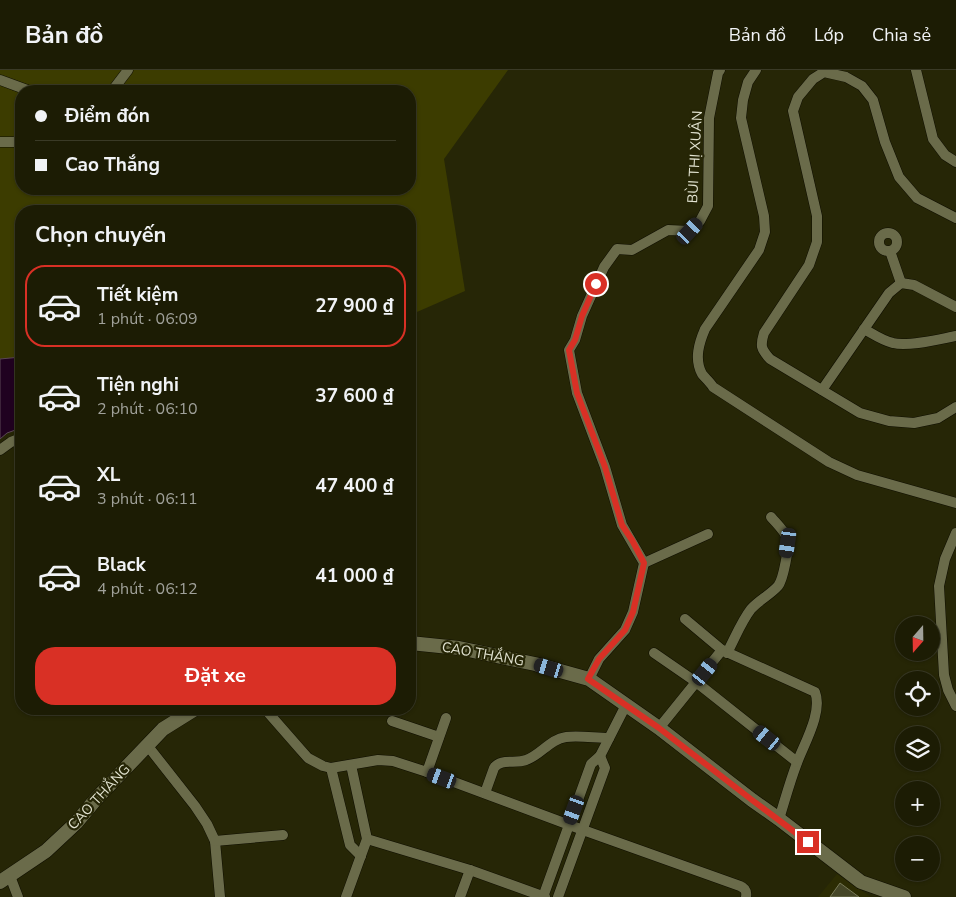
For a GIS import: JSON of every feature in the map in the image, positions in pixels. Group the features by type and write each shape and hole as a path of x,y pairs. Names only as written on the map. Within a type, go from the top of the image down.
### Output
{"main road":[{"name":"CAO THẮNG","path":"416,643 459,648 536,664 588,679 659,728 862,882 879,893 904,897"},
{"name":"CAO THẮNG","path":"5,879 46,851 76,823 163,729 185,715"}],"street":[{"path":"117,85 128,70"},
{"name":"BÙI THỊ XUÂN","path":"644,563 622,525 605,467 577,393 569,350 575,340 582,316 604,267 617,249 632,250 668,230 690,231 700,221 708,206 709,118 720,70"},
{"path":"756,70 748,82 742,100 740,118 764,216 765,232 759,250 705,329 698,357 702,373 713,387 829,462 856,475 956,503"},
{"path":"916,70 933,139 945,155 956,162"},
{"path":"956,218 917,198 899,177 885,142 873,100 862,86 846,77 824,72 813,78 798,97 793,111 818,216 817,242 809,265 764,333 761,342 762,351 770,359 860,413 889,422 914,424 938,418 956,407"},
{"path":"0,80 15,86"},
{"path":"0,142 15,142"},
{"path":"890,251 901,283"},
{"path":"822,390 889,293 901,283 914,285 956,307"},
{"path":"864,329 895,344 909,344 956,336"},
{"path":"0,450 15,440"},
{"path":"659,728 696,682 725,652 752,608 776,588 783,578 788,540 784,532 771,517"},
{"path":"956,533 945,559 939,586 944,674 948,690 956,706"},
{"path":"588,679 599,659 625,630 633,612 644,563 708,534"},
{"path":"685,619 725,652 815,692 818,699 814,720 797,762 779,819"},
{"path":"654,653 696,682 797,762"},
{"path":"367,839 470,870 544,897 591,764 600,756 626,705"},
{"path":"270,715 308,758 315,762 331,768 385,760 393,761 740,886 746,891 746,897"},
{"path":"427,772 446,718"},
{"path":"392,721 439,737"},
{"path":"486,794 494,768 500,763 526,760 558,739 567,737 609,738"},
{"path":"147,745 207,824 215,841 220,897"},
{"path":"558,897 605,768 600,756"},
{"path":"346,897 367,839 351,766"},
{"path":"331,768 350,845 361,856"},
{"path":"215,841 283,834"},
{"path":"460,897 470,870"},
{"path":"5,879 18,897"}],"shaded area":[{"path":"0,70 508,70 444,159 465,291 416,312 416,205 15,205 15,428 8,431 0,438"},
{"path":"15,358 15,430 7,433 0,439 0,359"},
{"path":"837,874 871,897 818,897"}],"building":[{"path":"840,883 859,897 830,897"}],"route":[{"path":"596,284 588,300 575,340 569,350 577,393 605,467 622,525 644,563 633,612 625,630 599,659 588,679 659,728 808,842"}]}
